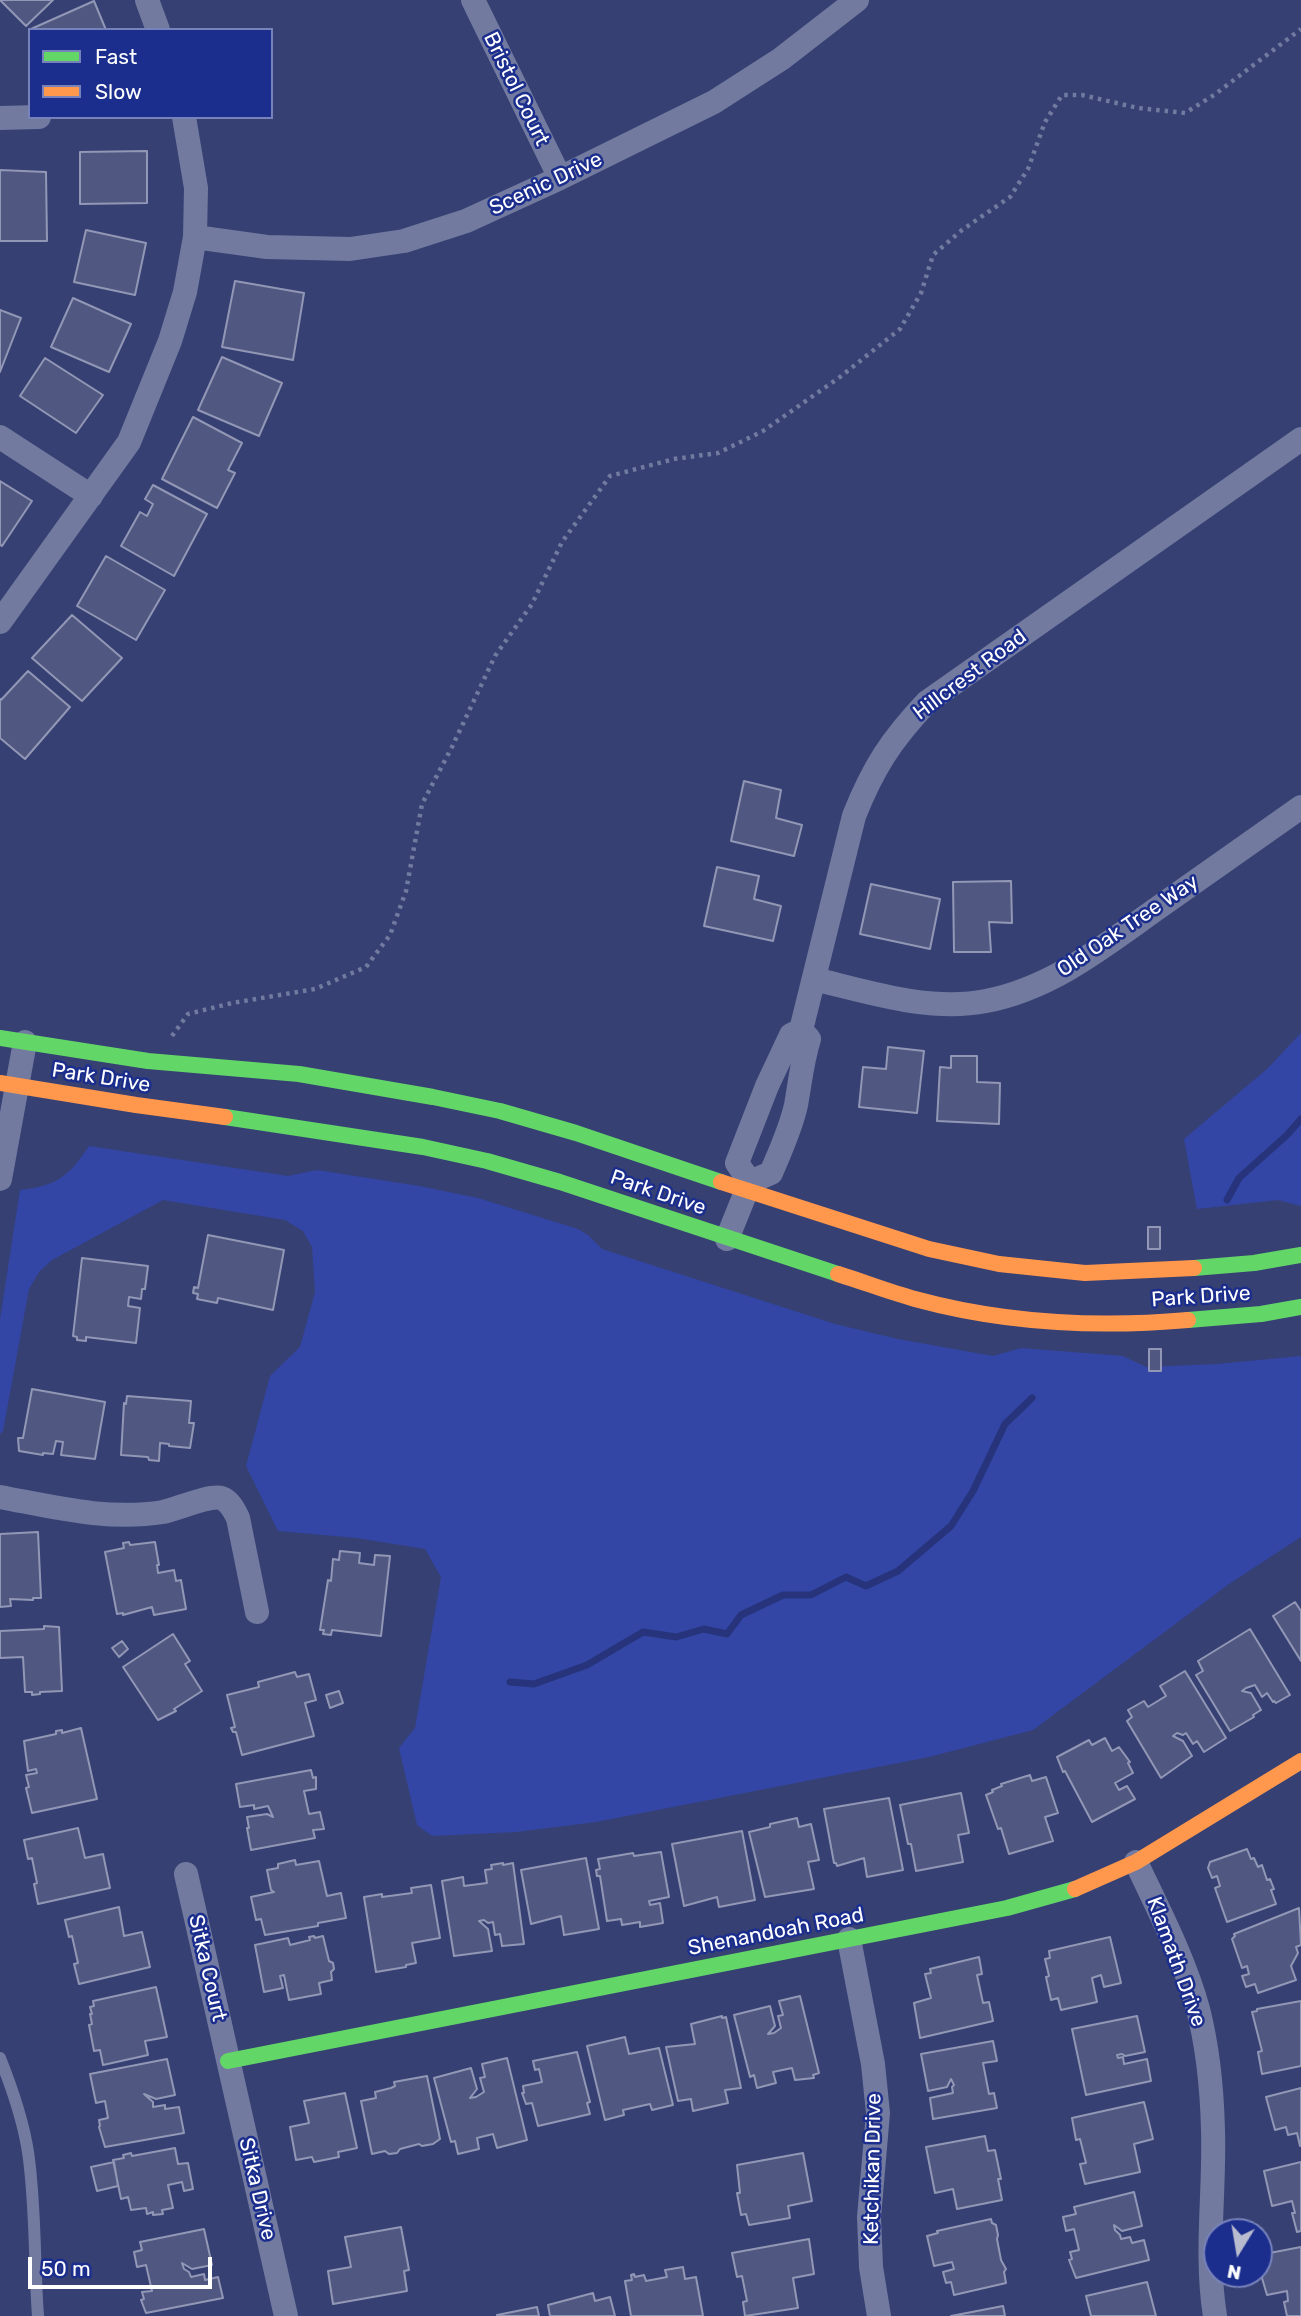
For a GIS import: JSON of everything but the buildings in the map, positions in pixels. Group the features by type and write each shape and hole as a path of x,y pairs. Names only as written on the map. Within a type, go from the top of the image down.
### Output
{"street":[{"path":"147,0 157,28"},
{"name":"Bristol Court","path":"473,0 559,178"},
{"name":"Scenic Drive","path":"195,237 267,247 350,249 404,241 466,221 714,102 781,60 844,4"},
{"path":"0,118 28,117"},
{"path":"0,622 130,442 165,354 185,292 195,237 196,188 184,119"},
{"path":"0,437 91,496"},
{"name":"Hillcrest Road","path":"801,1030 809,1039 801,1066 796,1106 771,1173 748,1187 737,1163 768,1084 791,1035 801,1030 853,816 883,753 927,702 1301,439"},
{"name":"Old Oak Tree Way","path":"814,979 923,1002 986,1001 1019,991 1079,964 1301,807"},
{"name":"Park Drive","path":"0,1038 160,1062 299,1074 460,1102 576,1133 748,1187 929,1249 999,1264 1085,1273 1228,1265 1301,1255"},
{"path":"0,1179 9,1085 25,1042"},
{"path":"768,1084 797,1094"},
{"name":"Park Drive","path":"9,1085 290,1125 423,1147 487,1161 560,1182 916,1299 991,1315 1084,1324 1177,1321 1261,1314 1301,1307"},
{"path":"727,1239 748,1187"},
{"path":"0,1497 110,1515 165,1511 207,1498 220,1498 232,1505 238,1518 257,1612"},
{"name":"Shenandoah Road","path":"228,2061 1007,1908 1076,1889 1136,1862 1301,1761"},
{"name":"Klamath Drive","path":"1136,1862 1177,1953 1197,2008 1209,2065 1213,2131 1211,2292 1215,2316"},
{"name":"Sitka Court","path":"186,1874 228,2061"},
{"name":"Ketchikan Drive","path":"849,1939 873,2064 878,2113 869,2217 871,2267 879,2316"},
{"name":"Sitka Drive","path":"228,2061 286,2316"}],"lane":[{"path":"0,2058 20,2116 27,2151 32,2186 38,2316"}],"path":[{"path":"160,1062 174,1031 188,1014 232,1003 315,989 366,967 390,935 406,891 422,804 495,656 532,604 562,542 610,477 674,459 718,453 762,431 840,377 900,329 921,293 933,255 962,230 1010,197 1028,169 1045,122 1062,95 1185,113 1214,95 1301,29"}],"shaded area":[{"path":"1301,1033 1301,1206 1278,1200 1197,1209 1184,1139 1267,1069"},
{"path":"89,1146 288,1176 317,1170 478,1198 578,1229 602,1249 835,1324 898,1339 993,1356 1021,1348 1123,1356 1146,1367 1301,1356 1301,1537 1229,1584 1033,1730 929,1757 596,1822 516,1832 432,1836 417,1825 399,1748 415,1728 441,1577 425,1549 357,1538 278,1531 246,1466 270,1376 300,1347 315,1292 312,1247 303,1231 285,1220 163,1200 52,1260 39,1272 29,1289 3,1431 0,1434 0,1319 20,1190 44,1186 61,1178"}],"waterway":[{"path":"1227,1200 1239,1178 1301,1119"},
{"path":"510,1682 534,1684 587,1665 643,1632 676,1637 704,1629 727,1634 741,1615 783,1595 811,1595 846,1577 866,1586 898,1571 951,1526 973,1491 1005,1424 1032,1398"}],"traffic: fast":[{"path":"0,1038 148,1061 299,1074 433,1097 500,1111 576,1133 721,1182"},
{"path":"225,1117 423,1147 487,1161 560,1182 838,1274"},
{"path":"1194,1268 1254,1263 1301,1255"},
{"path":"1188,1320 1261,1314 1301,1307"},
{"path":"228,2061 1007,1908 1075,1889"}],"traffic: slow":[{"path":"0,1083 225,1117"},
{"path":"721,1182 929,1249 999,1264 1085,1273 1194,1268"},
{"path":"838,1274 915,1299 982,1314 1050,1322 1188,1320"},
{"path":"1075,1889 1136,1862 1301,1761"}]}
